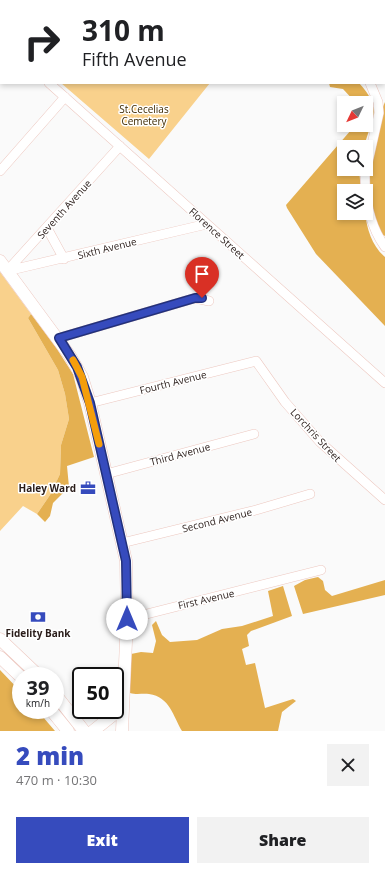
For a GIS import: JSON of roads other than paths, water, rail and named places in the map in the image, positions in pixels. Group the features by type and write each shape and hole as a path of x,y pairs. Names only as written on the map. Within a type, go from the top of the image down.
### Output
{"main road":[{"path":"4,266 59,338 77,367 90,403 122,543 127,577 124,685"},
{"path":"0,639 30,667"},
{"path":"0,657 12,668"},
{"path":"64,705 84,731"},
{"path":"58,719 68,731"},
{"path":"93,731 108,719"},
{"path":"122,719 122,731"}],"street":[{"name":"Florence Street","path":"50,84 385,383"},
{"path":"370,84 378,102 379,114 365,175 365,183 374,228 385,247"},
{"path":"0,172 65,97"},
{"name":"Seventh Avenue","path":"4,266 47,228 120,146"},
{"name":"Sixth Avenue","path":"4,266 64,259 207,224"},
{"path":"47,228 64,259"},
{"path":"59,338 195,298 209,300"},
{"name":"Fourth Avenue","path":"90,403 256,361"},
{"name":"Lorchris Street","path":"256,361 285,402 310,431 341,462 385,500"},
{"name":"Third Avenue","path":"106,474 254,434"},
{"name":"Second Avenue","path":"122,543 256,510 310,494"},
{"name":"First Avenue","path":"127,619 321,570"}],"place":[{"name":"Haley Ward","path":"88,488"},
{"name":"Fidelity Bank","path":"38,617"}],"park label":[{"name":"St.Cecelias Cemetery","path":"144,114"}]}
